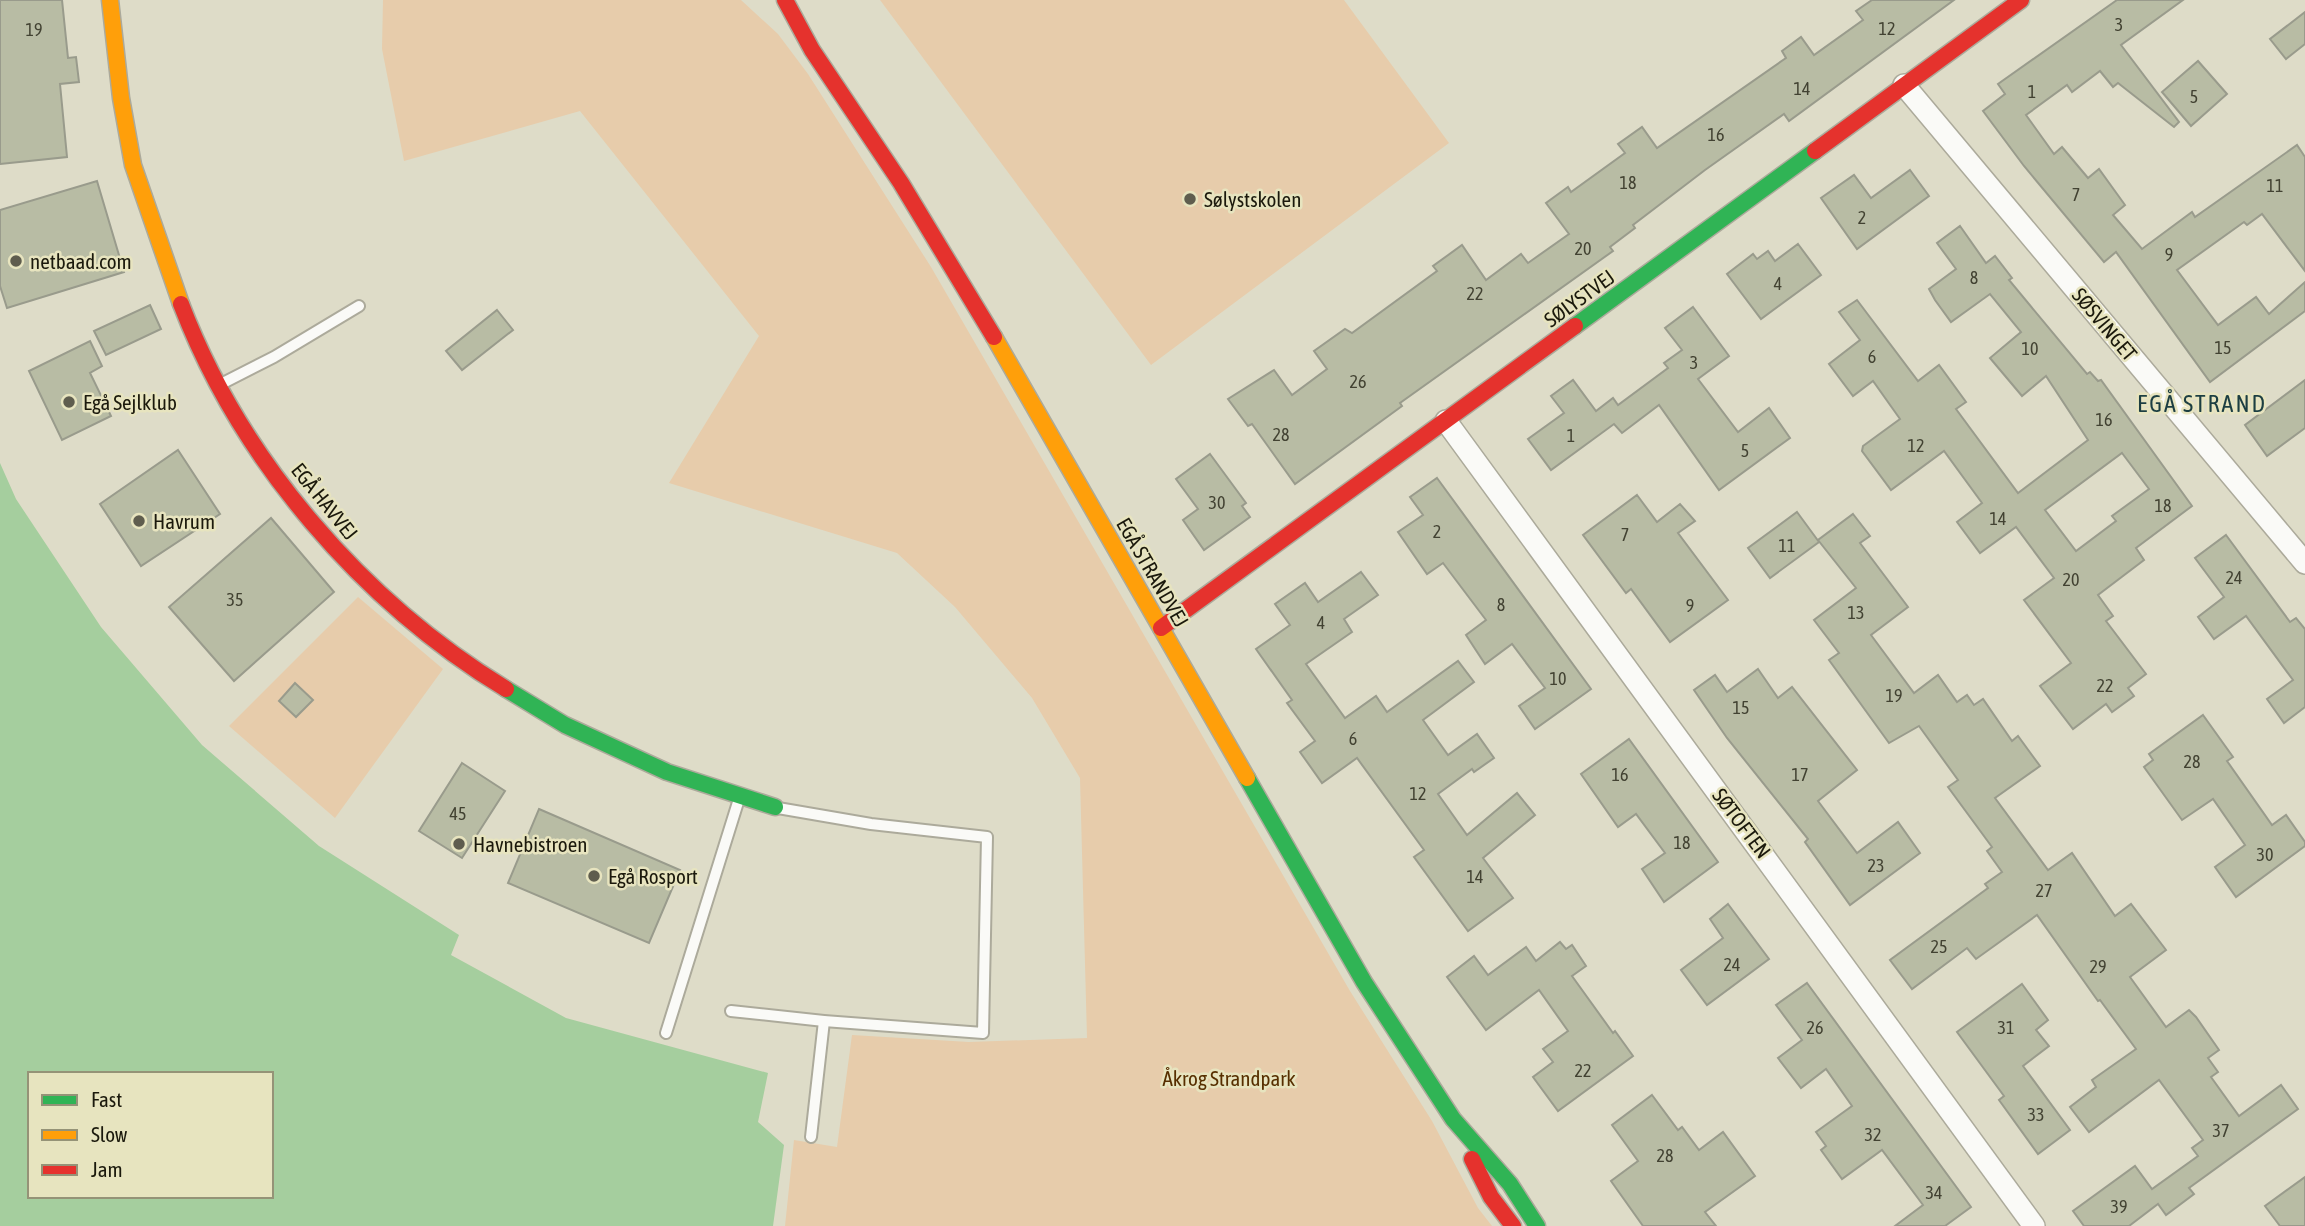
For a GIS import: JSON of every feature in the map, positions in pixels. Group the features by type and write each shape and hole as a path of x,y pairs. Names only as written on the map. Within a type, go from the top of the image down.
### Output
{"street":[{"name":"EGÅ HAVVEJ","path":"110,0 119,92 132,159 167,275 218,386 278,478 323,535 395,607 458,660 549,719 618,754 678,778 775,807"},
{"name":"EGÅ STRANDVEJ","path":"770,0 812,50"},
{"name":"EGÅ STRANDVEJ","path":"785,0 812,50 941,248 1364,982 1452,1119 1491,1197 1513,1226"},
{"name":"SØLYSTVEJ","path":"1161,628 2021,0"},
{"name":"SØSVINGET","path":"1904,85 2305,563"},
{"name":"SØTOFTEN","path":"1446,421 2034,1226"},
{"name":"EGÅ STRANDVEJ","path":"1452,1119 1510,1184 1537,1226"}],"lane":[{"path":"218,386 274,357 359,306"},
{"path":"666,1033 739,798"},
{"path":"731,1010 824,1021 983,1033 987,837 871,824 775,807"},
{"path":"811,1137 824,1021"}],"green space":[{"name":"Åkrog Strandpark","path":"383,0 741,0 778,34 808,74 931,267 1350,991 1432,1121 1478,1208 1492,1226 785,1226 794,1140 837,1147 852,1035 969,1042 1087,1038 1080,778 1032,698 955,607 897,553 669,483 759,336 580,111 404,161 382,49"},
{"name":"Sølystskolen","path":"880,0 1344,0 1449,143 1151,365"},
{"path":"358,597 443,669 335,818 229,726"}],"shaded area":[{"path":"0,463 16,499 101,627 202,745 319,846 459,935 451,955 566,1018 768,1073 758,1122 784,1145 773,1226 0,1226"}],"building":[{"path":"0,0 62,0 68,58 76,57 79,82 60,84 67,157 0,164"},
{"path":"1872,0 1954,0 1789,121 1784,114 1705,170 1633,225 1635,228 1610,247 1613,251 1400,403 1402,406 1295,484 1252,424 1248,426 1228,399 1274,370 1292,395 1327,369 1314,351 1345,329 1352,333 1437,271 1433,266 1462,245 1486,280 1521,254 1528,263 1569,234 1546,203 1568,187 1571,192 1625,153 1618,144 1642,127 1657,148 1786,58 1782,51 1801,37 1814,55 1863,20 1856,11"},
{"path":"2117,0 2183,0 2121,45 2179,122 2174,127 2118,83 2113,87 2100,71 2072,92 2067,85 2026,115 2054,154 2062,147 2088,178 2099,169 2125,205 2113,215 2142,249 2192,212 2195,217 2297,145 2305,157 2305,271 2262,214 2247,225 2244,222 2177,270 2218,325 2256,297 2269,314 2305,282 2305,311 2210,382 2116,252 2104,262 2024,166 1983,111 2005,94 1998,84"},
{"path":"2305,12 2305,44 2286,59 2270,39"},
{"path":"2198,61 2227,94 2191,126 2162,92"},
{"path":"1910,170 1929,196 1857,249 1821,198 1854,175 1871,198"},
{"path":"97,181 124,272 7,308 0,286 0,210"},
{"path":"1960,226 1986,263 1995,256 2012,278 2009,280 2087,374 2090,372 2098,381 2101,380 2192,506 2136,548 2144,560 2098,595 2113,616 2106,621 2146,674 2128,688 2134,696 2112,712 2106,704 2073,729 2040,686 2071,663 2024,600 2054,578 2016,527 1980,553 1957,522 1982,503 1944,451 1891,490 1862,451 1863,446 1900,419 1873,381 1853,396 1829,364 1860,340 1839,312 1857,300 1918,381 1939,365 1966,402 1956,409 2018,493 2088,440 2046,376 2022,396 1990,358 2021,332 1990,294 1951,322 1929,289 1956,269 1937,243","holes":["2122,453 2149,489 2112,516 2116,521 2076,551 2045,510"]},
{"path":"1798,244 1821,275 1761,319 1727,274 1753,254 1757,259 1768,251 1775,261"},
{"path":"150,305 161,329 106,355 94,331"},
{"path":"1693,307 1729,356 1698,379 1738,432 1769,408 1790,438 1719,490 1659,405 1622,433 1614,424 1551,470 1528,439 1564,413 1551,396 1573,380 1596,411 1613,398 1618,405 1668,368 1664,363 1682,350 1665,328"},
{"path":"497,310 513,330 462,370 446,351"},
{"path":"90,341 102,366 90,373 111,416 62,440 29,371"},
{"path":"2305,380 2305,428 2267,456 2245,425"},
{"path":"178,450 220,514 141,566 100,504"},
{"path":"1210,454 1246,503 1242,506 1250,517 1204,550 1183,520 1198,509 1176,479"},
{"path":"1437,478 1591,689 1535,729 1519,706 1545,688 1512,644 1485,664 1466,635 1486,620 1443,563 1427,574 1398,532 1423,515 1410,497"},
{"path":"1637,495 1657,522 1680,504 1695,521 1678,533 1728,600 1670,642 1631,589 1626,593 1583,535"},
{"path":"1797,512 1819,542 1770,578 1748,548"},
{"path":"1853,514 1870,536 1860,543 1908,607 1871,635 1914,693 1938,675 1957,702 1967,695 1974,705 1983,699 2012,741 2018,736 2040,766 1995,798 2048,870 2072,853 2115,916 2131,904 2166,950 2130,977 2166,1027 2189,1010 2196,1017 2219,1050 2208,1058 2218,1072 2211,1077 2239,1116 2281,1085 2298,1109 2189,1188 2194,1194 2166,1215 2158,1204 2129,1226 2084,1226 2073,1211 2135,1166 2152,1189 2198,1156 2192,1148 2203,1140 2159,1080 2089,1132 2070,1107 2096,1087 2092,1080 2136,1049 2037,915 1976,959 1967,948 1912,989 1890,960 1988,888 1985,884 2002,872 1987,851 1992,847 1948,787 1958,780 1919,726 1889,743 1829,660 1839,653 1814,620 1856,588 1818,540"},
{"path":"271,518 334,592 234,681 169,607"},
{"path":"2226,535 2290,622 2296,618 2305,629 2305,707 2284,723 2267,699 2293,680 2246,616 2214,639 2198,617 2224,597 2195,558"},
{"path":"1361,572 1378,595 1344,619 1352,632 1306,664 1345,718 1376,696 1387,712 1458,661 1474,682 1423,720 1448,755 1477,734 1494,758 1474,772 1472,769 1438,794 1467,835 1517,793 1535,815 1483,858 1513,898 1468,931 1414,857 1424,850 1357,758 1322,783 1300,752 1315,741 1287,703 1292,700 1256,649 1290,625 1275,604 1305,583 1318,602"},
{"path":"1758,669 1778,698 1792,687 1857,770 1818,801 1857,853 1898,822 1920,853 1850,905 1805,842 1808,839 1727,738 1694,690 1715,675 1727,692"},
{"path":"295,683 313,700 296,717 279,701"},
{"path":"2203,715 2233,757 2227,761 2272,825 2286,815 2305,842 2305,846 2236,897 2215,867 2245,845 2213,799 2182,820 2144,767 2153,760 2149,754"},
{"path":"1629,739 1718,862 1664,902 1642,869 1665,853 1636,814 1618,827 1581,774"},
{"path":"462,763 505,791 462,858 419,831"},
{"name":"Egå Rosport","path":"539,809 680,870 649,943 508,883"},
{"path":"1728,904 1769,959 1707,1005 1681,970 1723,938 1710,919"},
{"path":"1560,942 1566,949 1572,945 1586,966 1572,976 1633,1056 1558,1111 1533,1077 1553,1062 1543,1049 1568,1031 1539,990 1486,1030 1447,977 1474,956 1488,975 1526,947 1536,961"},
{"path":"1807,983 1971,1207 1945,1226 1895,1226 1923,1205 1882,1150 1842,1179 1821,1150 1826,1146 1816,1132 1852,1106 1826,1069 1801,1088 1778,1058 1802,1040 1776,1005"},
{"path":"2022,984 2048,1020 2036,1030 2049,1046 2023,1066 2070,1130 2038,1154 1999,1100 2004,1096 1957,1032"},
{"path":"1652,1095 1678,1130 1682,1127 1699,1150 1723,1132 1755,1176 1705,1212 1716,1226 1643,1226 1611,1181 1638,1161 1612,1125"},
{"path":"2305,1177 2305,1226 2280,1226 2265,1206"}],"traffic: fast":[{"path":"1575,326 1815,151"},
{"path":"506,689 565,725 667,772 775,807"},
{"path":"1247,778 1364,982 1453,1119 1510,1184 1537,1226"}],"traffic: slow":[{"path":"110,0 121,98 133,165 181,304"},
{"path":"994,337 1247,778"}],"traffic: jam":[{"path":"785,0 812,50 901,183 994,337"},
{"path":"1815,151 2021,0"},
{"path":"181,304 206,362 237,418 272,472 312,523 356,570 403,614 453,654 506,689"},
{"path":"1161,628 1575,326"},
{"path":"1472,1159 1491,1197 1513,1226"}],"place":[{"name":"Sølystskolen","path":"1190,199"},
{"name":"netbaad.com","path":"16,261"},
{"name":"Egå Sejlklub","path":"69,402"},
{"name":"Havrum","path":"139,521"},
{"name":"Havnebistroen","path":"459,844"},
{"name":"Egå Rosport","path":"594,876"}],"district":[{"name":"EGÅ STRAND","path":"2202,403"}]}
